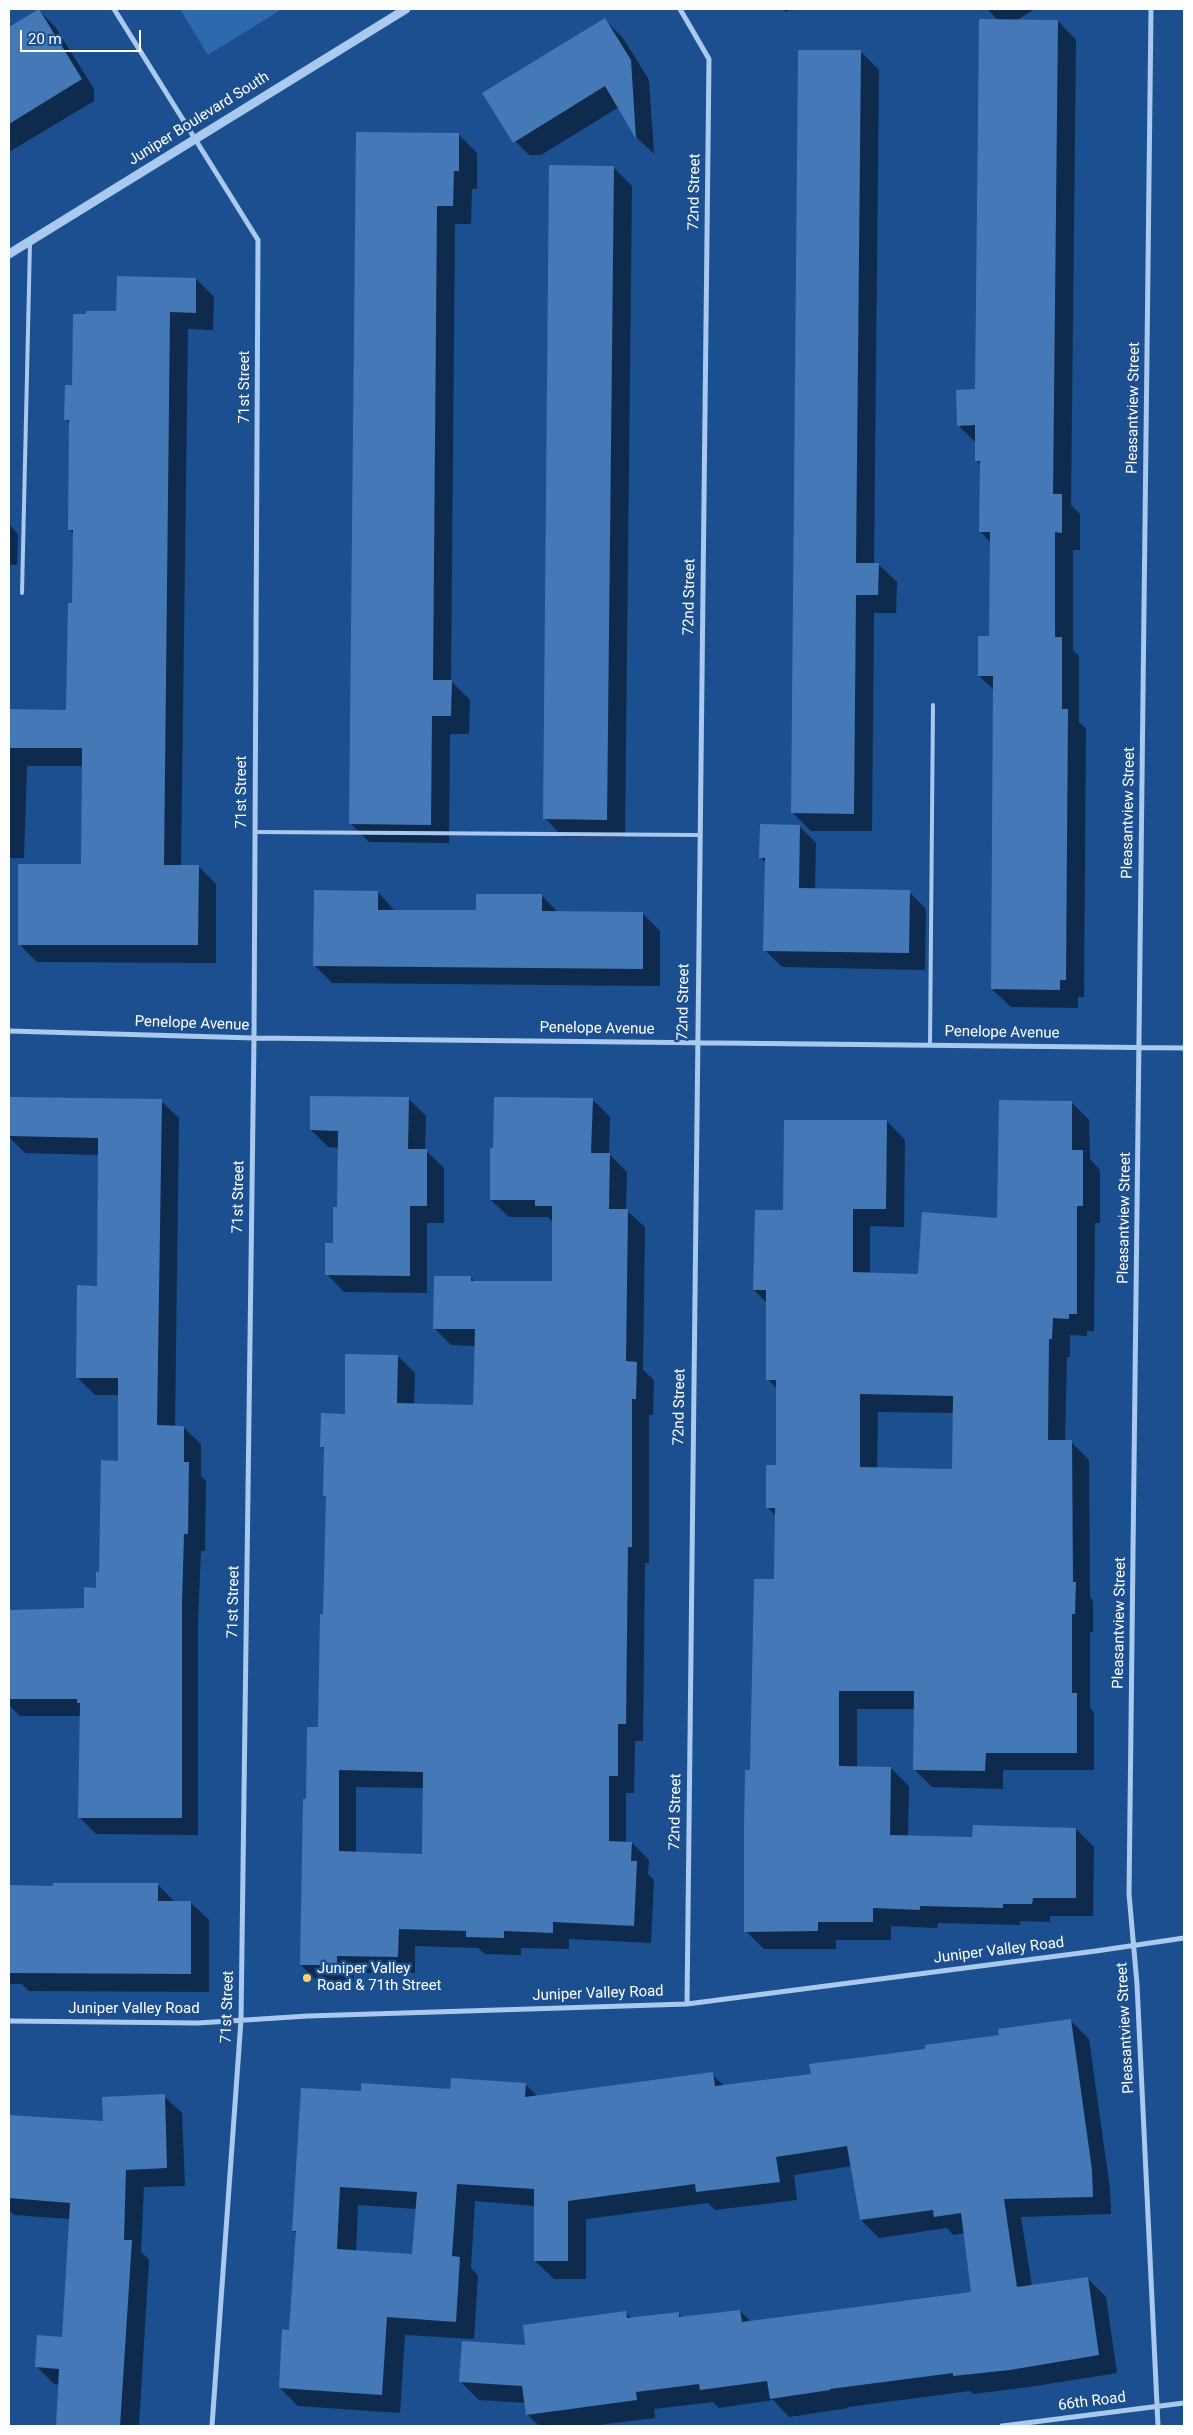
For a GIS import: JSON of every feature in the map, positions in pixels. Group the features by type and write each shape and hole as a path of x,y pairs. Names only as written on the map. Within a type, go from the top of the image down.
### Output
{"street":[{"name":"71st Street","path":"114,9 258,240 254,1038 241,2020 212,2426"},
{"name":"Juniper Boulevard South","path":"9,254 194,138 406,9"},
{"name":"72nd Street","path":"680,9 709,59 696,1042 687,2004"},
{"name":"Pleasantview Street","path":"1151,9 1129,1894 1158,2426"},
{"name":"Penelope Avenue","path":"9,1031 254,1038 1184,1048"},
{"name":"Juniper Valley Road","path":"9,2021 198,2023 687,2004 1184,1938"},
{"name":"66th Road","path":"1002,2426 1184,2403"}],"lane":[{"path":"22,593 30,241"},
{"path":"930,1045 933,705"},
{"path":"255,832 699,835"}],"shaded area":[{"path":"180,9 282,9 208,55"}],"building":[{"path":"39,9 82,79 9,124 9,27"},
{"path":"605,18 631,60 636,139 605,86 513,143 482,93"},
{"path":"979,19 1058,20 1053,494 1062,494 1062,533 1055,532 1055,637 1062,637 1062,709 1068,709 1066,980 1060,980 1060,990 991,989 993,676 978,676 978,636 989,636 990,532 979,532 980,461 975,461 975,425 957,426 956,390 975,389"},
{"path":"798,50 861,50 856,563 879,563 878,595 856,595 854,814 791,813"},
{"path":"356,132 459,133 459,171 454,171 453,206 437,206 433,680 452,680 451,716 432,716 431,825 349,824"},
{"path":"549,165 614,166 607,820 543,819"},
{"path":"117,276 196,278 196,313 170,312 164,865 199,865 198,945 18,945 18,864 81,864 82,748 9,748 9,709 66,710 68,603 72,603 73,530 68,530 69,420 64,420 65,385 72,385 73,314 86,314 86,311 116,311"},
{"path":"760,824 800,825 799,888 910,890 909,953 763,951 765,858 759,858"},
{"path":"314,890 378,891 378,910 476,910 476,894 542,894 542,911 643,912 643,969 313,966"},
{"path":"310,1096 409,1097 408,1149 427,1149 427,1206 410,1206 410,1276 325,1275 325,1243 333,1243 333,1207 337,1207 338,1131 310,1130"},
{"path":"9,1097 162,1099 157,1425 184,1426 184,1462 189,1462 188,1534 184,1534 182,1603 182,1818 78,1818 80,1703 77,1703 77,1699 9,1699 9,1610 84,1608 84,1587 96,1588 96,1572 99,1572 101,1460 118,1461 118,1378 76,1378 77,1285 97,1286 98,1138 9,1136"},
{"path":"494,1097 593,1098 591,1153 610,1153 609,1209 628,1209 626,1361 637,1362 636,1399 632,1399 632,1547 628,1547 626,1724 618,1724 618,1776 609,1776 609,1841 632,1842 631,1861 637,1861 634,1926 553,1922 553,1933 504,1931 504,1938 466,1937 466,1931 399,1929 398,1957 337,1956 337,1965 300,1965 303,1799 306,1799 307,1727 318,1727 320,1614 323,1614 326,1496 323,1496 324,1447 320,1447 321,1413 345,1414 345,1354 398,1355 397,1403 473,1405 475,1329 433,1329 434,1276 471,1276 471,1281 552,1281 552,1206 535,1206 535,1200 490,1200 490,1148 493,1148","holes":["339,1770 423,1772 422,1854 339,1851"]},
{"path":"999,1100 1072,1101 1072,1150 1083,1150 1083,1206 1077,1206 1077,1314 1069,1314 1069,1319 1053,1318 1052,1339 1049,1339 1048,1440 1072,1440 1073,1582 1076,1582 1075,1614 1072,1614 1072,1693 1077,1693 1077,1753 986,1753 985,1771 913,1770 914,1691 839,1691 839,1766 891,1767 890,1835 972,1837 973,1825 1076,1828 1076,1898 1033,1898 1032,1904 1003,1904 1003,1908 920,1906 920,1910 873,1908 873,1922 818,1922 818,1931 744,1932 745,1770 750,1770 754,1579 774,1579 775,1508 766,1508 766,1465 776,1465 776,1380 766,1380 766,1290 753,1290 755,1210 783,1210 784,1120 887,1120 886,1209 853,1209 853,1272 918,1274 922,1212 997,1218","holes":["860,1394 953,1396 952,1469 860,1467"]},
{"path":"53,1883 158,1883 158,1901 191,1901 191,1974 9,1973 10,1885 53,1886"},
{"path":"1071,2019 1092,2170 1093,2197 1004,2199 1017,2287 1088,2277 1099,2355 1010,2370 953,2376 953,2373 770,2399 767,2381 700,2390 699,2384 636,2392 637,2400 526,2415 522,2386 459,2382 462,2341 525,2345 523,2325 626,2311 627,2318 679,2312 679,2317 740,2310 742,2322 971,2292 961,2213 934,2217 933,2210 860,2220 847,2146 776,2157 780,2182 696,2192 695,2184 568,2201 568,2261 534,2261 534,2189 457,2184 452,2256 460,2257 456,2322 387,2317 382,2395 279,2388 282,2329 289,2330 296,2231 292,2231 301,2088 361,2091 361,2083 450,2089 451,2078 526,2083 525,2097 713,2072 715,2086 811,2074 809,2064 925,2049 925,2045 999,2035 998,2029","holes":["340,2187 417,2192 412,2254 337,2249"]},
{"path":"165,2094 167,2168 126,2170 124,2240 132,2240 120,2426 56,2426 59,2369 35,2367 37,2335 62,2337 70,2203 9,2198 9,2115 103,2121 102,2097"}],"place":[{"name":"Juniper Valley Road & 71th Street","path":"307,1978"}]}
